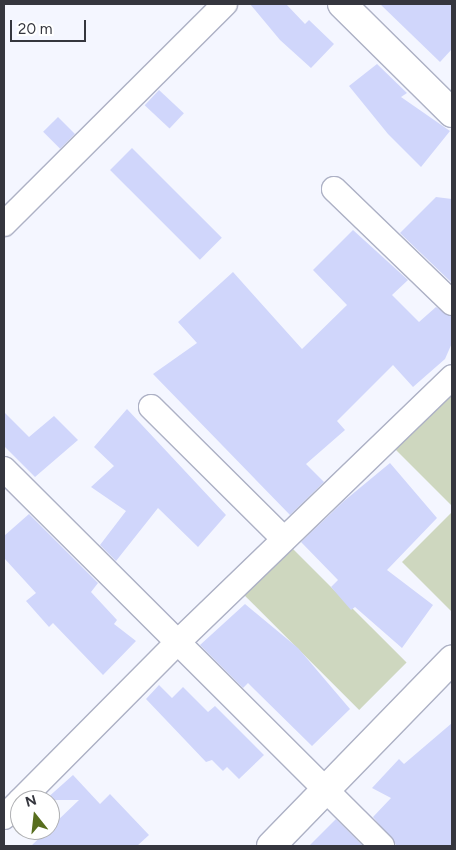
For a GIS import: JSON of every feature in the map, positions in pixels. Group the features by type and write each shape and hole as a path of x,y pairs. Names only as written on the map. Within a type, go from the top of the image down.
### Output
{"street":[{"path":"4,224 225,4"},
{"path":"342,4 452,113"},
{"path":"334,189 452,303"},
{"path":"30,790 178,642 452,377"},
{"path":"151,407 284,539"},
{"path":"4,470 382,846"},
{"path":"271,846 452,660"}],"green space":[{"path":"452,389 452,506 393,447"},
{"path":"452,512 452,612 402,562"},
{"path":"292,548 407,663 359,710 245,595"}],"building":[{"path":"250,4 286,4 305,24 309,20 334,44 311,68 280,40"},
{"path":"380,4 452,4 452,49 440,62"},
{"path":"377,64 407,93 401,97 450,131 421,167 388,134 349,86"},
{"path":"159,90 184,113 170,129 145,105"},
{"path":"58,117 75,134 60,149 43,132"},
{"path":"132,148 222,238 200,260 110,170"},
{"path":"436,197 452,199 452,283 400,233"},
{"path":"353,230 408,280 392,295 419,322 436,307 452,316 452,343 445,359 413,387 393,365 337,421 345,430 306,464 324,482 290,515 153,374 197,343 178,322 233,272 302,349 347,305 313,270"},
{"path":"127,409 226,515 198,547 158,508 116,561 100,545 126,511 91,487 114,466 94,447"},
{"path":"4,412 29,437 54,416 78,440 35,477 4,446"},
{"path":"390,463 437,518 387,570 433,605 402,648 355,607 351,610 331,587 338,580 301,542 344,501"},
{"path":"29,514 98,583 91,592 117,620 114,624 136,641 103,675 53,623 49,627 26,601 36,593 4,558 4,536"},
{"path":"245,604 298,648 350,709 312,746 248,683 243,688 200,645"},
{"path":"159,685 172,698 183,687 208,712 215,706 264,755 239,779 227,767 223,771 212,760 206,762 146,699"},
{"path":"452,723 452,846 397,846 373,817 391,798 372,788 399,759 404,764"},
{"path":"73,775 100,804 110,794 149,835 137,846 31,846 37,840 60,840 60,818 79,800 60,800 60,790 56,790"},
{"path":"336,819 363,846 309,846"}]}
